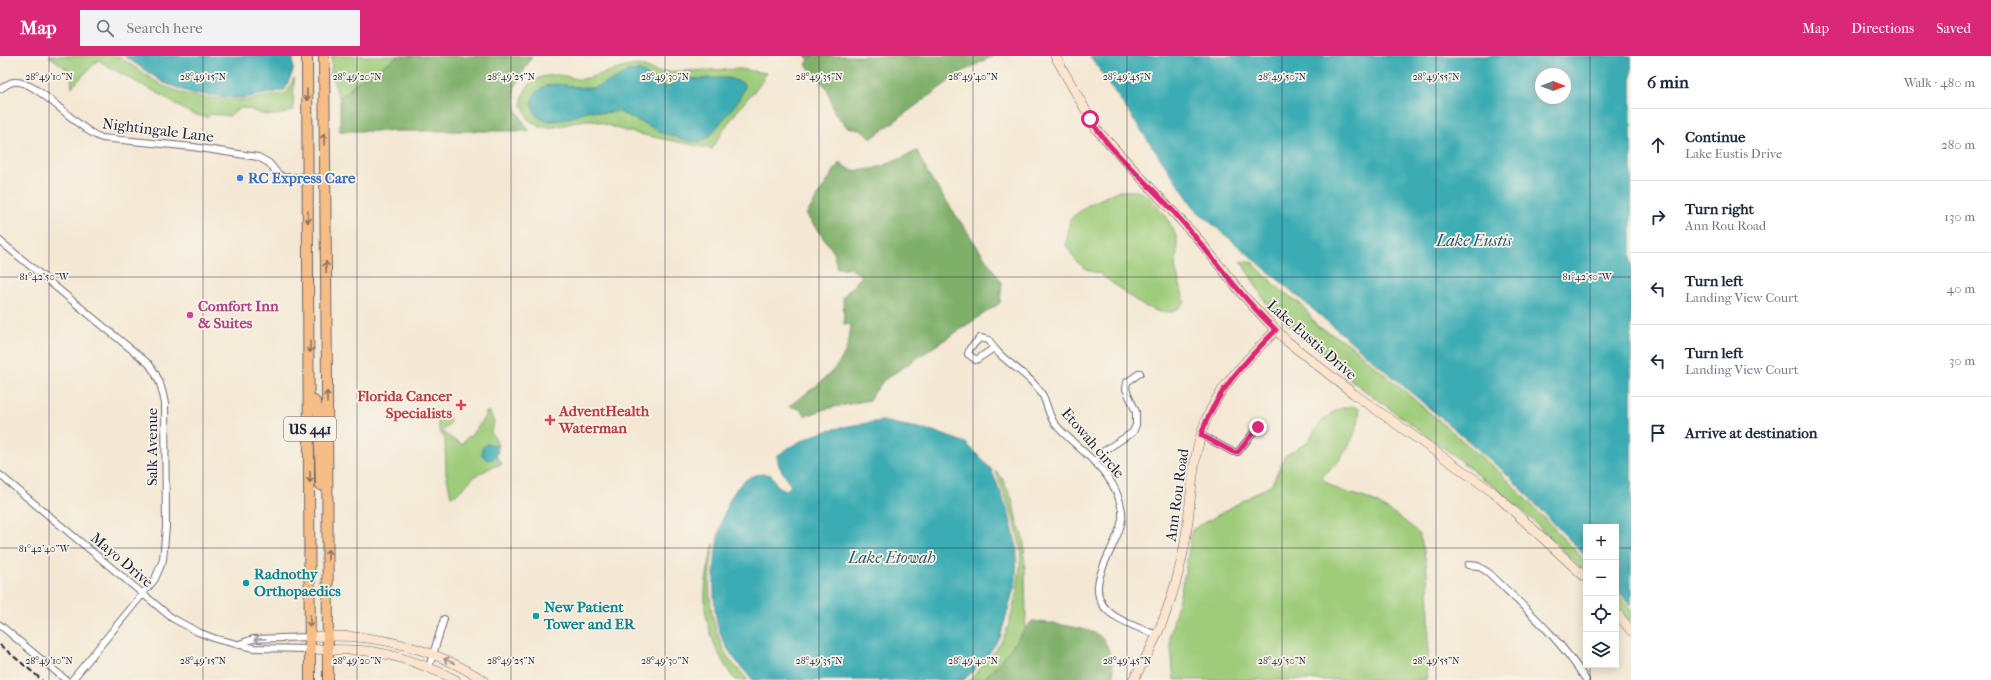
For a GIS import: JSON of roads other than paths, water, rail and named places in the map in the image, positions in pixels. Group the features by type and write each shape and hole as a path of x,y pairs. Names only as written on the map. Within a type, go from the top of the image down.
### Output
{"main road":[{"name":"US 441","path":"307,56 310,398 310,680"},
{"name":"US 441","path":"324,56 328,680"},
{"path":"310,398 315,402 319,412 321,506 328,516"}],"street":[{"name":"Lake Eustis Drive","path":"1055,56 1097,130 1120,157 1183,223 1243,295 1276,330 1354,394 1494,493 1583,575"},
{"name":"Nightingale Lane","path":"0,89 12,82 23,83 38,91 88,132 102,138 193,147 258,157 269,163 280,176 324,178"},
{"name":"Salk Avenue","path":"0,241 150,364 160,380 165,404 165,549 160,570 155,579 72,680"},
{"name":"Ann Rou Road","path":"1133,680 1157,635 1168,609 1179,569 1201,435 1206,419 1222,390 1276,330"},
{"name":"Etowah circle","path":"994,348 1034,383 1044,395 1053,420 1094,462 1114,486 1122,510 1122,520 1117,535 1101,569 1097,589 1100,602 1106,610 1122,621 1157,635"},
{"path":"1094,462 1104,451 1133,432 1136,425 1136,412 1126,389 1127,382 1140,373"},
{"path":"1201,435 1233,452 1238,452 1258,427"},
{"name":"Mayo Drive","path":"0,475 182,625 216,639 253,648 310,649"},
{"path":"1468,565 1478,566 1489,573 1547,628 1573,660 1586,680"},
{"path":"1619,616 1631,631"},
{"path":"429,667 444,619"},
{"path":"0,625 66,680"},
{"path":"310,637 328,635 383,640 414,647 450,661 483,680"},
{"name":"Mayo Drive","path":"240,644 253,639 310,637"},
{"path":"310,649 375,652 429,667 456,680"}],"water":[{"path":"124,56 293,56 293,71 285,90 242,99 191,93 164,83"},
{"name":"Lake Eustis","path":"1090,56 1631,56 1631,605 1619,592 1619,524 1583,524 1583,554 1507,474 1196,210"},
{"path":"627,71 639,71 645,73 658,84 667,87 672,85 677,79 728,78 743,83 745,87 738,101 709,137 700,142 688,141 659,132 652,127 621,113 621,111 603,113 589,110 567,119 550,121 543,120 537,116 533,109 533,98 543,87 556,84 593,88 618,78"},
{"name":"Lake Etowah","path":"882,421 933,431 966,443 991,469 1008,510 1017,547 1016,581 1000,638 984,660 964,680 752,680 725,644 719,630 715,613 715,562 719,534 726,509 737,489 752,476 771,475 778,487 786,490 791,486 779,466 777,456 802,440 827,431 853,425"},
{"path":"486,444 496,446 497,444 498,454 493,459 487,460 482,455 482,448"}],"railway":[{"path":"0,645 42,680"}],"place":[{"name":"RC Express Care","path":"240,178"},
{"name":"Comfort Inn & Suites","path":"190,315"},
{"name":"Florida Cancer Specialists","path":"461,405"},
{"name":"AdventHealth Waterman","path":"550,420"},
{"name":"Radnothy Orthopaedics","path":"246,583"},
{"name":"New Patient Tower and ER","path":"536,616"}]}
